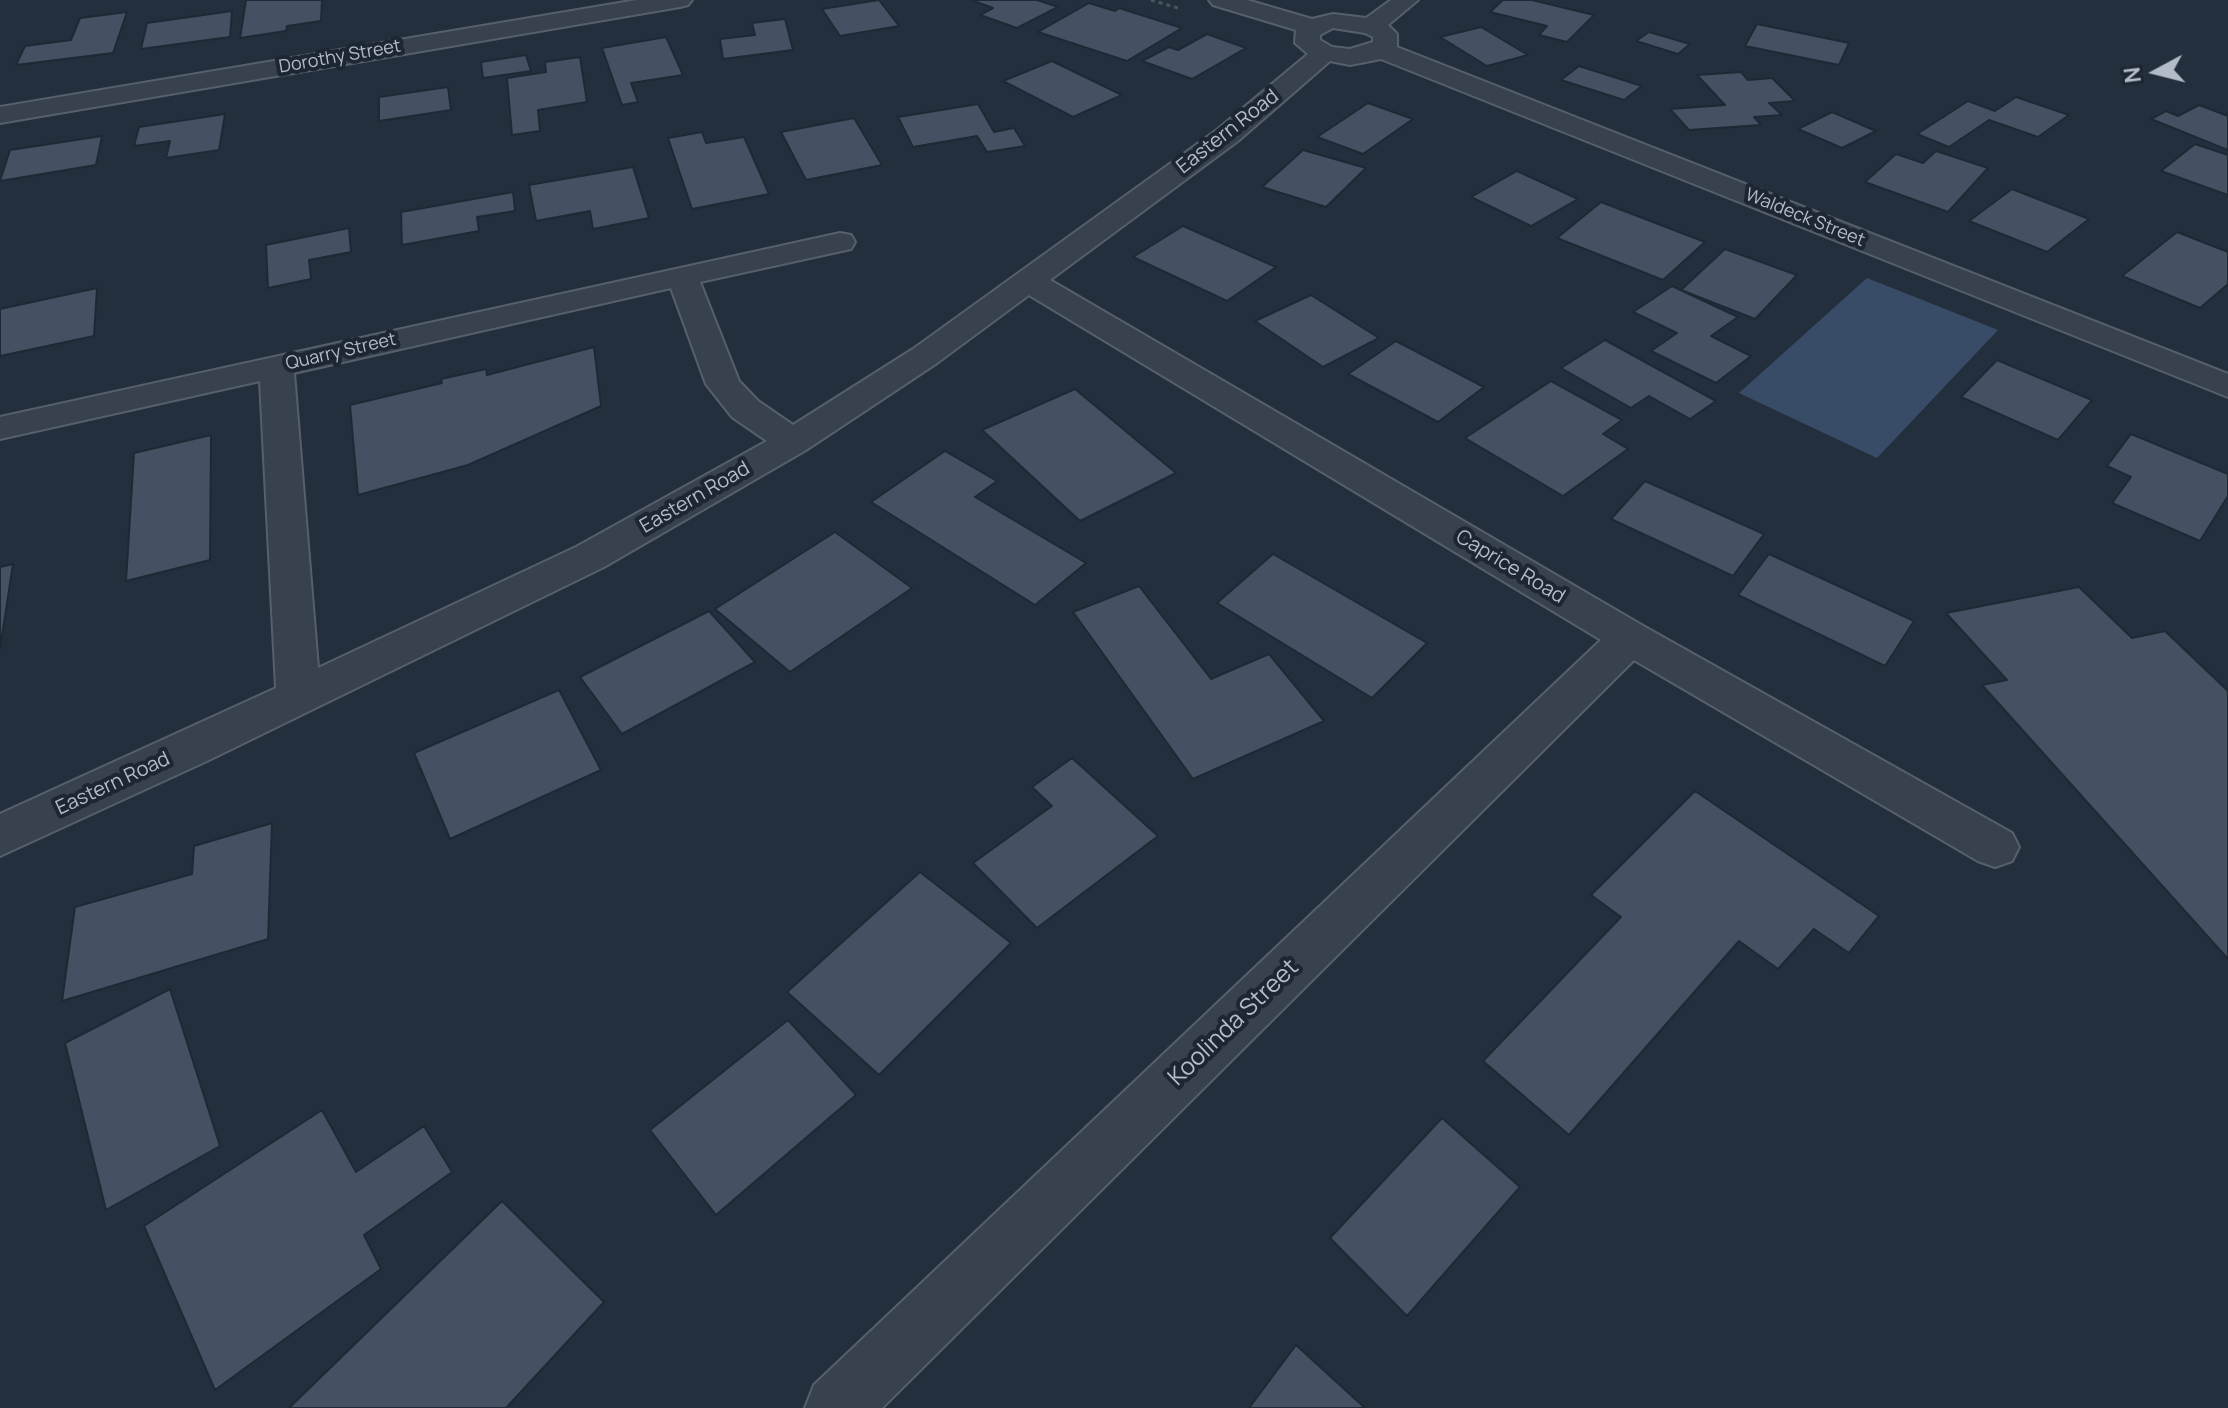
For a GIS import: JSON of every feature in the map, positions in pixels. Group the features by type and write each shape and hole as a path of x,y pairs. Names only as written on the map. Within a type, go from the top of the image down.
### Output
{"street":[{"name":"Dorothy Street","path":"0,115 680,0"},
{"path":"1221,0 1363,56 1406,0"},
{"path":"1319,40 1346,21 1376,38"},
{"name":"Waldeck Street","path":"1376,38 2228,386"},
{"name":"Eastern Road","path":"0,836 590,557 793,442 925,356 1228,135 1319,40"},
{"name":"Quarry Street","path":"0,428 840,242"},
{"path":"682,276 723,384 745,409 793,442"},
{"name":"Caprice Road","path":"1028,281 1630,638 1995,847"},
{"path":"276,367 298,697"},
{"name":"Koolinda Street","path":"837,1408 1630,638"}],"water":[{"path":"1867,278 1998,330 1877,458 1739,393"}],"building":[{"path":"246,0 322,0 321,21 287,26 286,31 240,38"},
{"path":"879,0 899,26 840,36 822,9"},
{"path":"971,0 1037,0 1058,7 1017,28 980,15 993,8"},
{"path":"1503,0 1532,0 1594,15 1567,42 1539,35 1547,26 1490,12"},
{"path":"1089,3 1115,11 1119,8 1182,28 1127,61 1038,32"},
{"path":"232,11 230,37 141,49 147,23"},
{"path":"127,12 113,53 16,65 25,46 71,40 80,18"},
{"path":"785,19 793,50 723,59 720,39 755,35 752,23"},
{"path":"1757,24 1849,43 1839,65 1745,46"},
{"path":"1481,27 1528,55 1487,66 1440,37"},
{"path":"1649,32 1690,44 1678,54 1636,41"},
{"path":"1207,34 1246,48 1192,79 1142,61 1169,47 1178,50"},
{"path":"666,37 683,75 631,83 638,102 622,105 602,48"},
{"path":"526,55 531,71 483,78 481,62"},
{"path":"580,57 587,102 538,110 540,131 512,135 507,78 546,72 545,62"},
{"path":"1052,61 1122,95 1073,117 1003,81"},
{"path":"1579,66 1642,86 1624,100 1561,80"},
{"path":"1741,72 1748,80 1772,78 1795,101 1769,103 1782,115 1754,117 1761,125 1689,130 1670,109 1725,105 1697,75"},
{"path":"448,87 451,110 379,121 379,97"},
{"path":"2016,97 2069,115 2038,137 1989,120 1949,147 1917,134 1968,101 1995,111"},
{"path":"1368,103 1413,119 1363,154 1317,137"},
{"path":"978,104 994,132 1014,128 1025,146 987,152 977,136 913,147 898,117"},
{"path":"2199,105 2228,116 2228,150 2151,119 2166,111 2178,116"},
{"path":"1832,112 1876,131 1842,148 1798,129"},
{"path":"225,114 219,150 166,158 170,141 134,146 139,127"},
{"path":"854,118 882,165 806,180 781,132"},
{"path":"702,132 706,143 744,137 769,194 692,209 668,138"},
{"path":"102,136 96,165 0,181 10,150"},
{"path":"2195,144 2228,155 2228,195 2161,171"},
{"path":"1303,150 1366,168 1326,207 1262,187"},
{"path":"1936,151 1988,168 1948,212 1865,182 1896,154 1923,163"},
{"path":"633,167 649,218 593,229 590,211 536,221 529,185"},
{"path":"1517,171 1578,199 1531,226 1471,197"},
{"path":"2012,189 2089,219 2047,252 1969,221"},
{"path":"513,192 515,211 477,217 479,231 402,245 401,212"},
{"path":"1601,202 1705,242 1663,280 1557,238"},
{"path":"1183,226 1276,267 1227,301 1133,257"},
{"path":"349,228 351,252 309,260 311,279 268,288 266,245"},
{"path":"2177,232 2228,252 2228,284 2200,308 2122,276"},
{"path":"1725,249 1797,275 1755,319 1681,290"},
{"path":"1672,286 1738,317 1711,336 1751,356 1716,383 1651,351 1677,333 1633,312"},
{"path":"97,288 94,336 0,356 0,309"},
{"path":"1311,295 1379,338 1323,367 1255,321"},
{"path":"1605,340 1716,401 1690,419 1649,396 1631,408 1561,368"},
{"path":"1396,341 1484,387 1438,422 1348,374"},
{"path":"594,347 601,406 468,465 358,495 350,405 442,383 441,379 486,369 487,375"},
{"path":"1997,360 2092,400 2058,440 1961,397"},
{"path":"1551,381 1622,420 1603,434 1628,449 1563,496 1465,438"},
{"path":"1075,389 1176,473 1080,521 982,430"},
{"path":"2131,434 2228,474 2228,496 2200,541 2112,503 2131,477 2107,466"},
{"path":"211,435 210,560 126,581 134,453"},
{"path":"945,451 997,481 975,497 1086,563 1035,605 871,502"},
{"path":"1645,481 1764,534 1733,576 1611,519"},
{"path":"835,532 912,588 790,672 715,609"},
{"path":"1273,554 1427,643 1372,698 1217,603"},
{"path":"1769,554 1914,621 1885,666 1738,595"},
{"path":"13,564 0,649 0,567"},
{"path":"1139,586 1211,679 1269,654 1324,721 1193,779 1073,612"},
{"path":"2079,587 2132,638 2165,631 2228,691 2228,959 1982,685 2007,680 1946,613"},
{"path":"709,611 755,662 622,734 580,677"},
{"path":"559,690 601,770 450,839 414,753"},
{"path":"1072,758 1158,836 1037,928 973,863 1052,806 1032,787"},
{"path":"1695,791 1879,916 1849,953 1814,929 1778,969 1739,941 1569,1135 1483,1061 1621,917 1591,895"},
{"path":"272,823 268,939 62,1001 75,907 192,874 194,846"},
{"path":"920,872 1011,943 879,1075 787,992"},
{"path":"170,989 220,1146 106,1210 65,1043"},
{"path":"788,1020 856,1095 716,1215 650,1130"},
{"path":"322,1110 356,1172 424,1126 452,1172 364,1235 381,1269 215,1390 144,1226"},
{"path":"1442,1118 1520,1187 1407,1316 1330,1238"},
{"path":"502,1201 604,1302 506,1408 289,1408"},
{"path":"1296,1345 1365,1408 1249,1408"}]}
